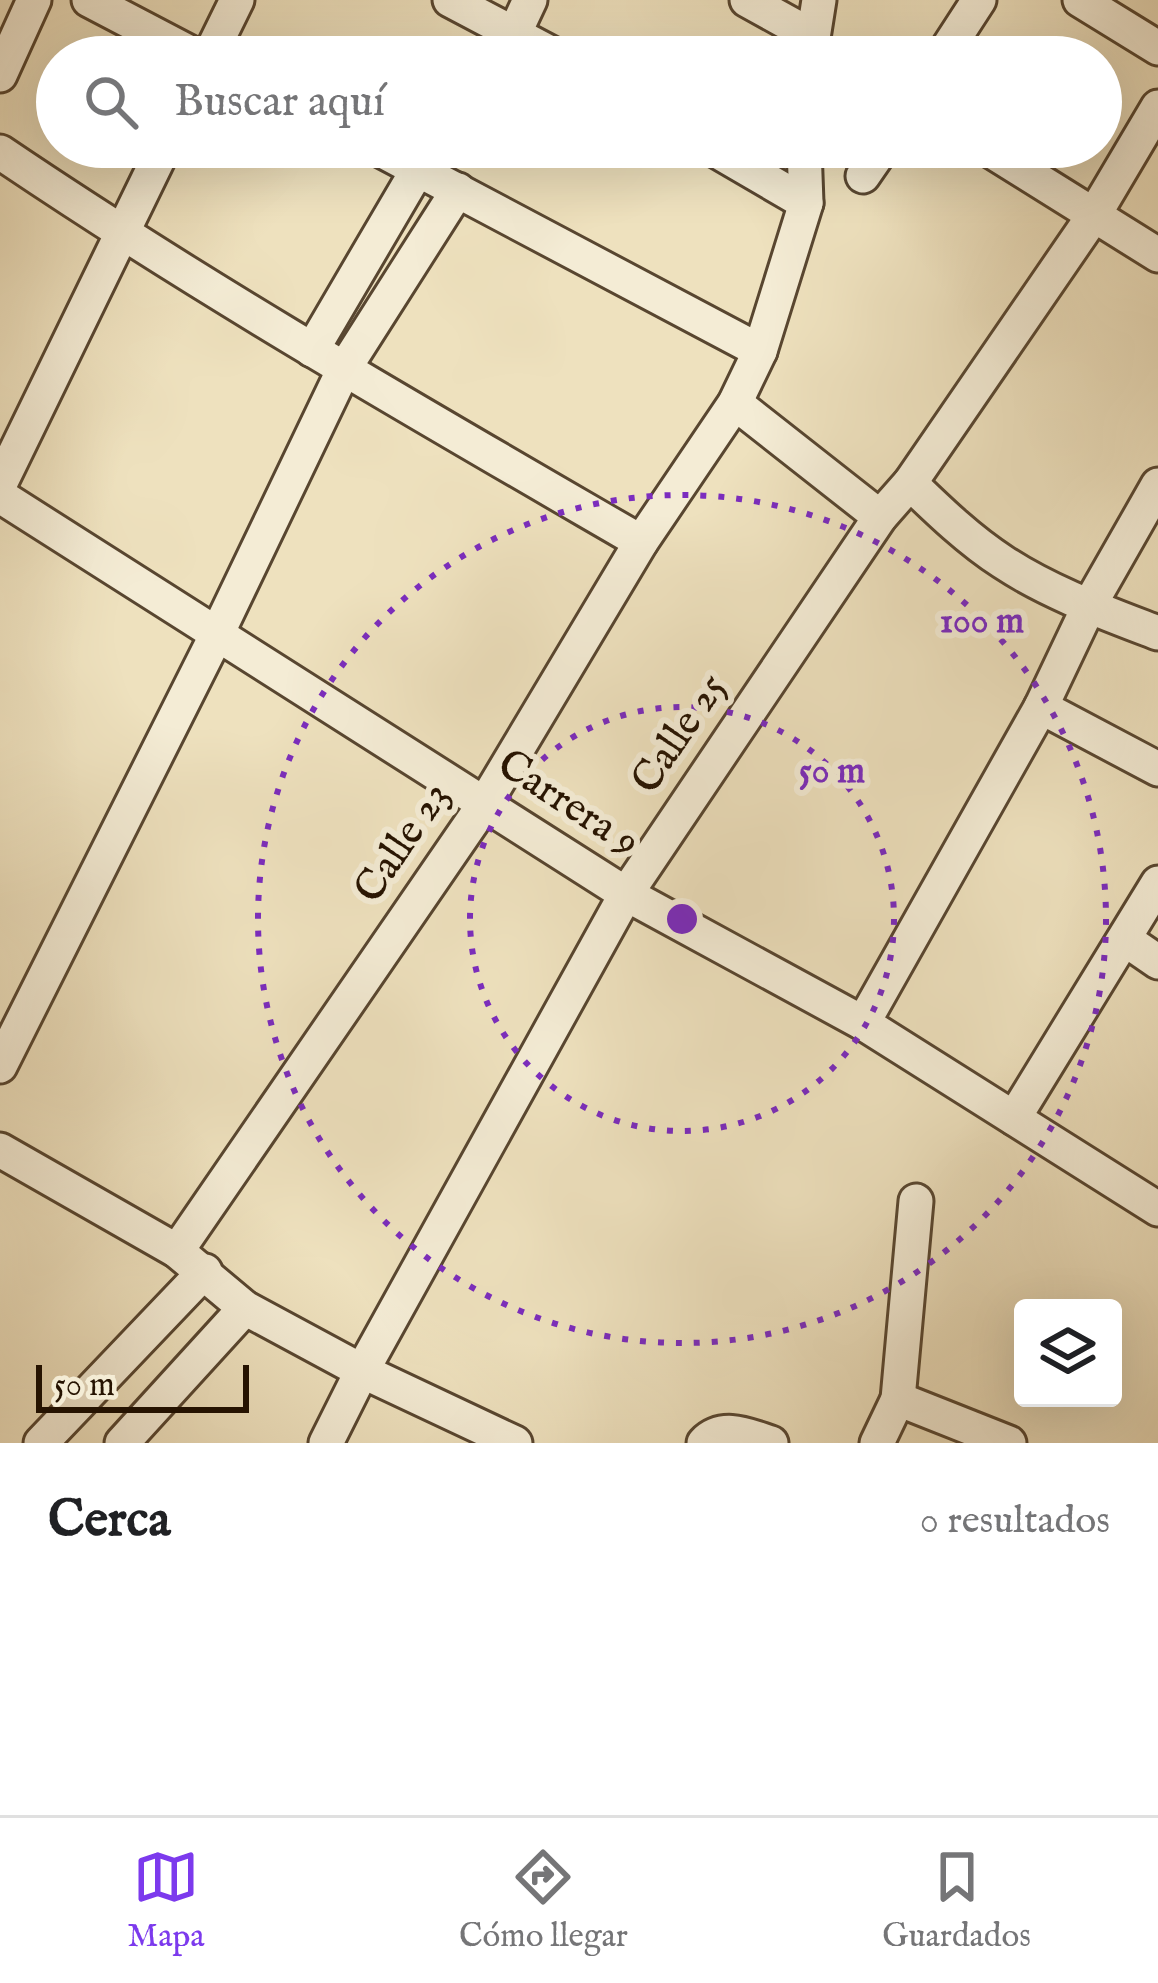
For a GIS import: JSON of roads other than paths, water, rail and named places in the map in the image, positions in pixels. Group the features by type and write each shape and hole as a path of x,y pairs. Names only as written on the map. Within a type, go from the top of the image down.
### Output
{"street":[{"path":"0,75 34,0"},
{"path":"89,0 158,36"},
{"path":"219,36 237,0"},
{"path":"450,0 496,36"},
{"path":"510,36 530,0"},
{"path":"747,0 797,36"},
{"path":"813,36 819,0"},
{"path":"956,36 979,0"},
{"path":"1080,0 1158,48"},
{"name":"Calle 25","path":"1122,168 1158,107"},
{"path":"0,152 120,233 640,542"},
{"path":"0,484 153,168"},
{"path":"312,350 418,168"},
{"path":"435,168 458,190 760,351"},
{"path":"746,168 806,203"},
{"name":"Calle 23","path":"177,1251 485,803 640,542 735,404 760,351 806,203 805,168"},
{"path":"863,176 869,168"},
{"path":"1019,168 1158,255"},
{"name":"Calle 25","path":"326,1443 626,894 1122,168"},
{"path":"0,1066 344,369 458,190"},
{"path":"735,404 880,517"},
{"path":"910,483 1005,564 1089,606 1158,633"},
{"path":"863,1023 1041,707 1089,606 1158,485"},
{"name":"Carrera 9","path":"0,496 626,894 863,1023 1158,1209"},
{"path":"1041,707 1158,769"},
{"path":"1014,1118 1158,883"},
{"path":"1126,940 1158,962"},
{"path":"0,1150 177,1251 244,1309 515,1443"},
{"path":"877,1443 898,1399 916,1201"},
{"path":"41,1443 205,1271"},
{"path":"122,1443 244,1309"},
{"path":"898,1399 1009,1443"},
{"path":"704,1443 712,1435 735,1431 771,1443"}]}
